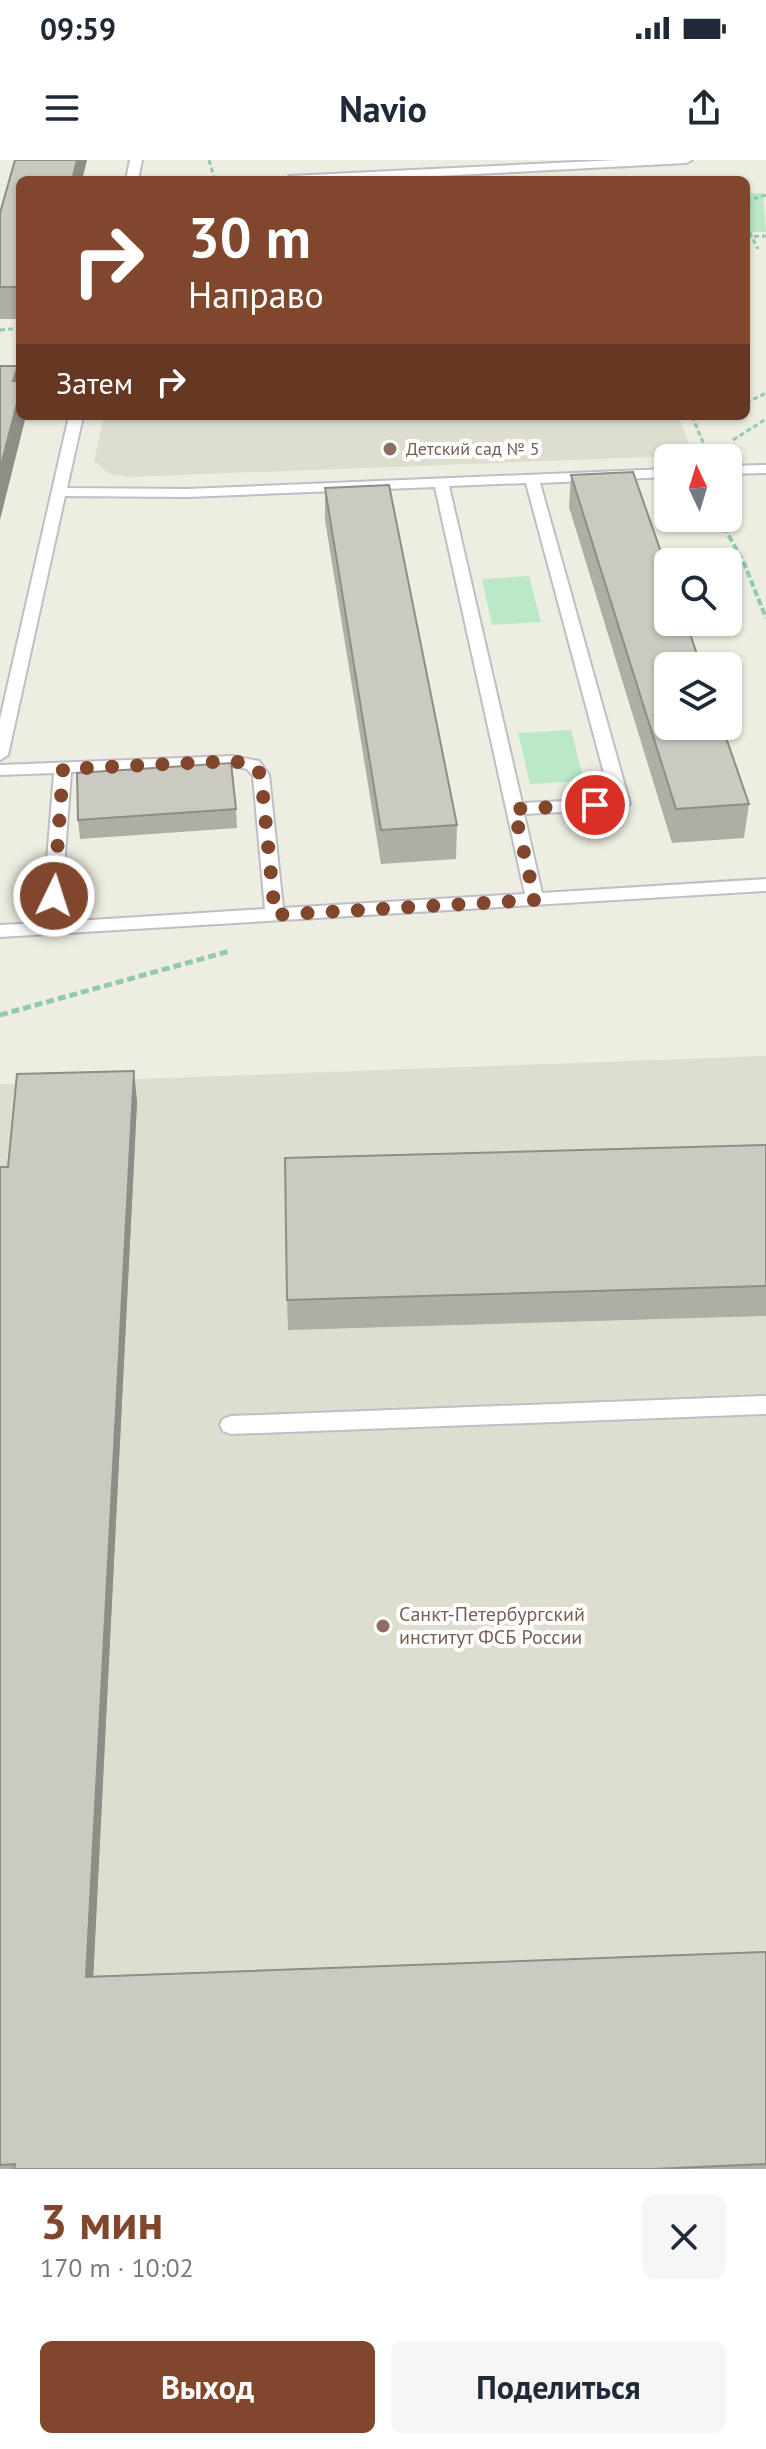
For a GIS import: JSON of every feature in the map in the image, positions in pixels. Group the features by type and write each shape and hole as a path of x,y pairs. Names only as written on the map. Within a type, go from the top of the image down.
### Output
{"lane":[{"path":"354,176 562,163 686,160"},
{"path":"0,755 75,420"},
{"path":"742,470 766,469"},
{"path":"60,492 187,493 654,474"},
{"path":"514,809 621,804 532,479"},
{"path":"441,483 535,900"},
{"path":"0,770 233,761 253,765 261,775 275,915"},
{"path":"51,928 63,769"},
{"path":"0,931 766,885"},
{"path":"231,1425 766,1405"}],"path":[{"path":"750,233 758,249"},
{"path":"752,237 766,236"},
{"path":"694,420 704,444"},
{"path":"727,532 744,563 766,618"},
{"path":"0,1015 244,948"}],"shaded area":[{"name":"Детский сад № 5","path":"103,420 680,420 689,443 654,444 654,457 128,477 110,474 94,461"},
{"name":"Санкт-Петербургский институт ФСБ России","path":"766,1056 766,2169 0,2169 0,1084"}],"green space":[{"path":"750,193 763,193 766,232 750,232"},
{"path":"529,576 541,622 492,625 482,579"},
{"path":"571,730 584,781 530,784 518,733"}],"building":[{"path":"15,160 77,160 73,176 16,176 16,287 0,287 0,213"},
{"path":"0,366 16,366 13,381 16,381 16,407 0,469"},
{"path":"633,472 660,548 654,548 654,636 691,636 696,652 654,652 654,739 571,475"},
{"path":"389,485 457,825 381,830 325,488"},
{"path":"654,740 727,740 749,804 676,809"},
{"path":"231,763 236,809 78,820 77,773"},
{"path":"134,1071 86,1977 766,1952 766,2164 653,2169 14,2169 15,2164 0,2165 0,1167 8,1167 17,1074"},
{"path":"766,1145 766,1286 287,1300 285,1158"}],"place":[{"name":"Детский сад № 5","path":"390,449"},
{"name":"Санкт-Петербургский институт ФСБ России","path":"383,1626"}],"route":[{"path":"54,896 63,769 233,761 253,765 261,775 275,915 535,900 514,809 595,805"}]}
